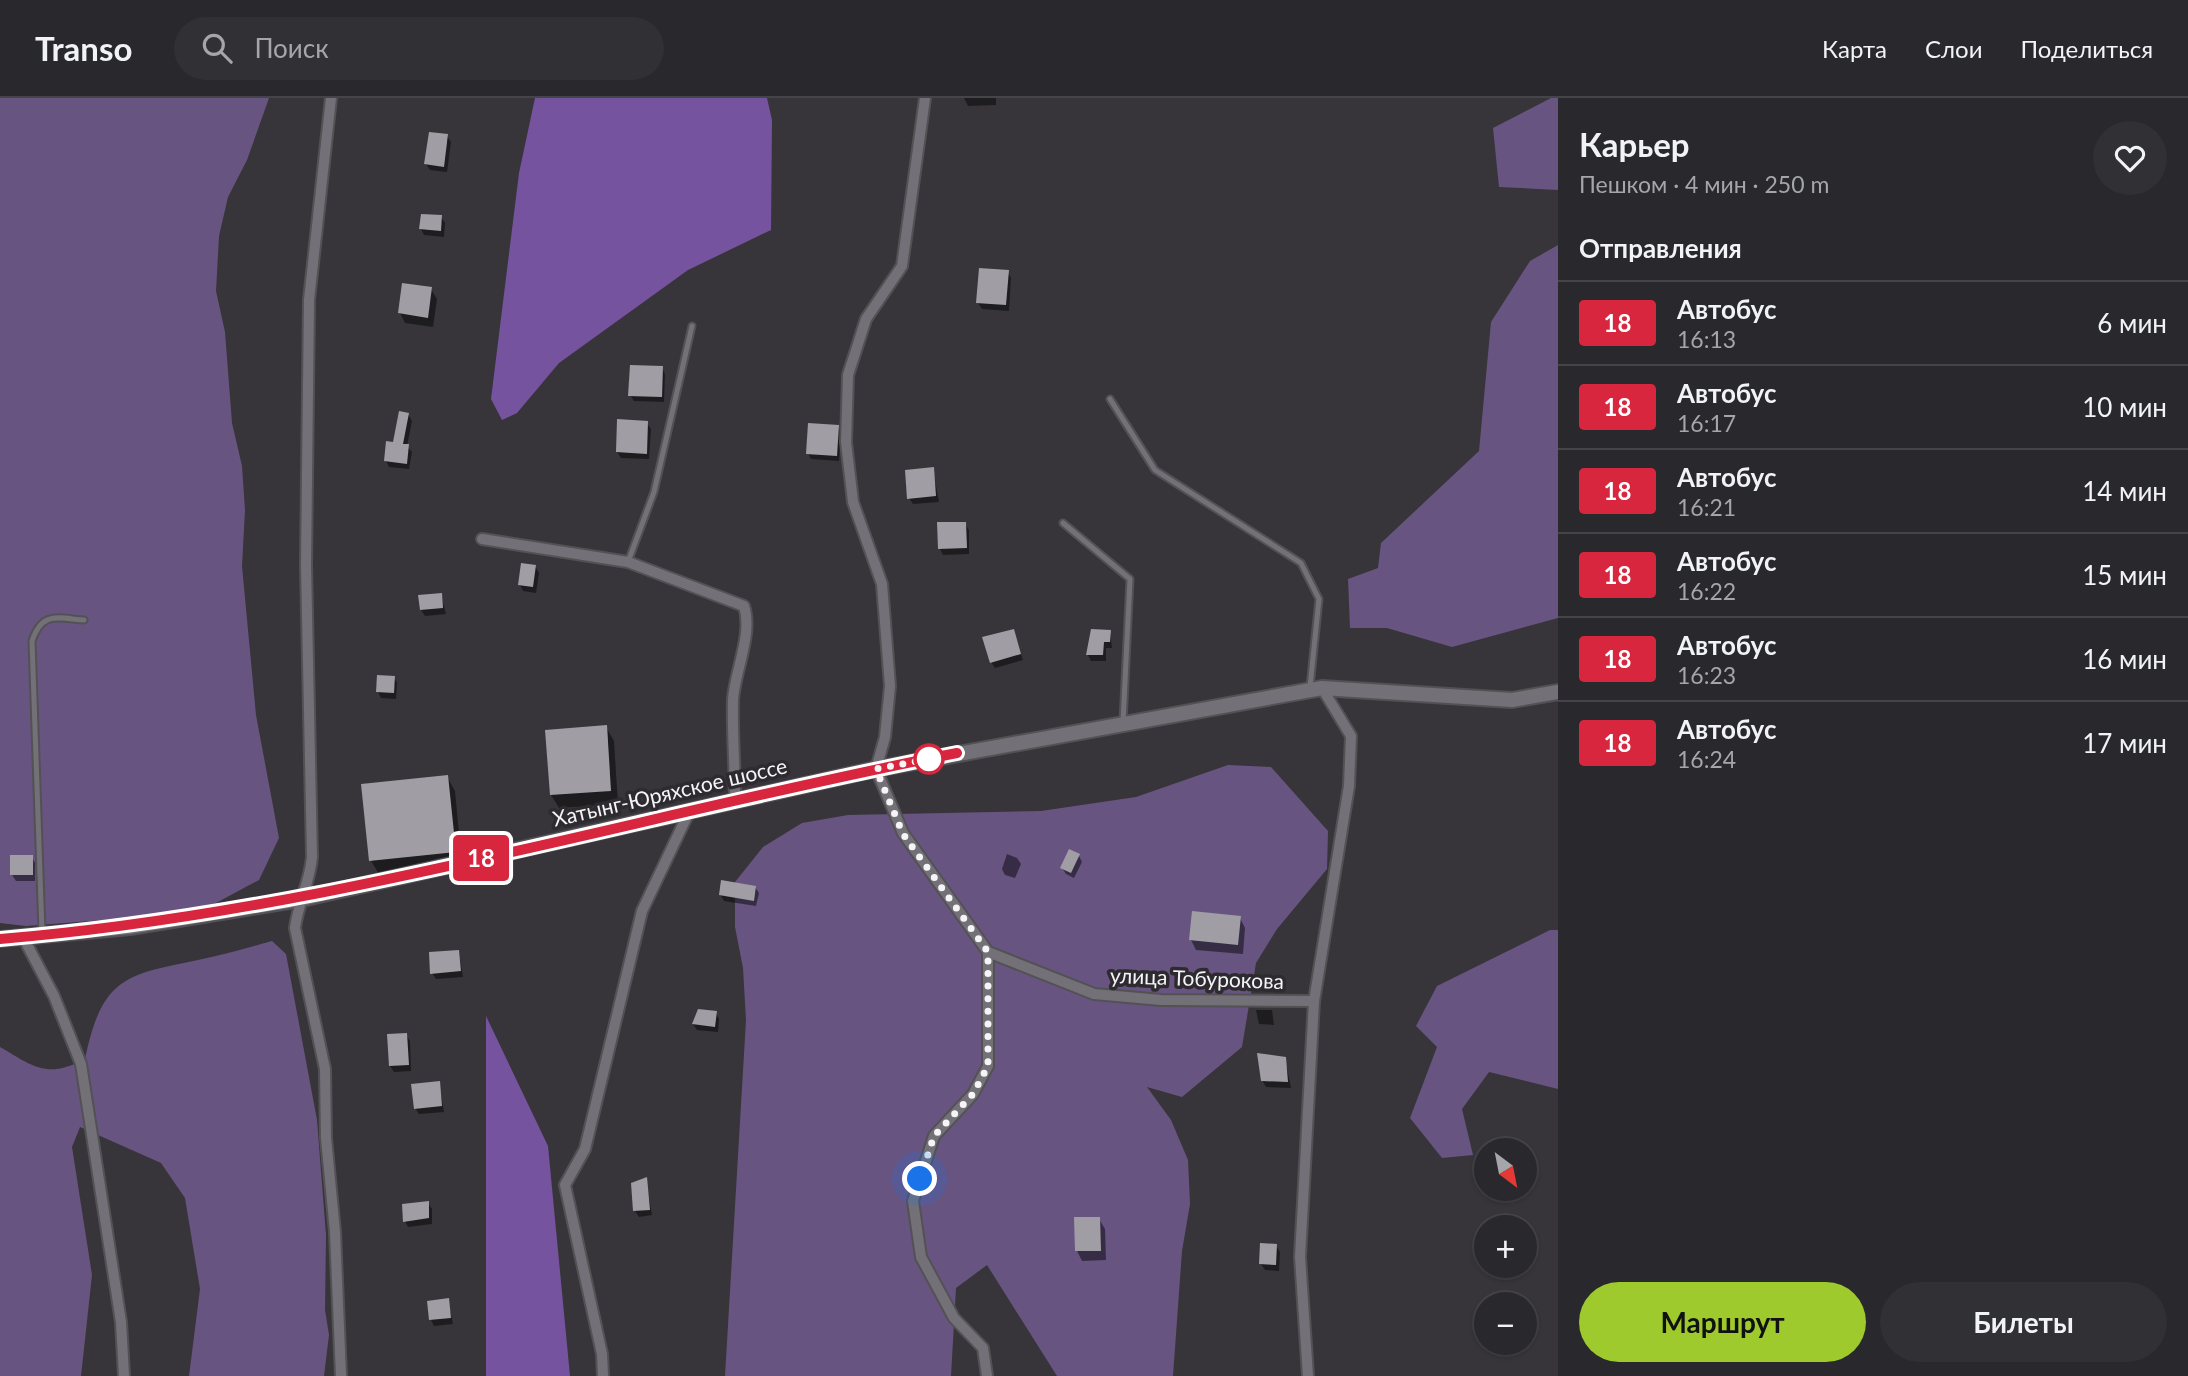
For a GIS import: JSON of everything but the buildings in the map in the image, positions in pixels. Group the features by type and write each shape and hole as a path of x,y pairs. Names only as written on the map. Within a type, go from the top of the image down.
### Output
{"street":[{"path":"331,98 309,300 306,565 312,857 310,879 301,899 295,928 325,1069 326,1138 335,1232 341,1376"},
{"path":"925,98 902,266 866,319 848,375 846,442 853,502 882,584 890,686 885,737 876,769 903,834 988,952 988,1066 973,1094 934,1136 913,1201 921,1257 954,1318 983,1348 987,1376"},
{"path":"482,539 628,562 744,606 745,623 733,698 735,799"},
{"path":"1308,1376 1300,1257 1314,1001 1349,786 1351,736 1316,689"},
{"name":"Хатынг-Юряхское шоссе","path":"0,939 130,927 301,899 876,769 1316,689 1512,700 1558,692"},
{"path":"603,1376 602,1354 565,1185 585,1149 642,911 690,810"},
{"path":"23,937 73,1037 81,1064 121,1322 124,1376"},
{"name":"улица Тобурокова","path":"988,952 1094,994 1161,1000 1314,1001"}],"lane":[{"path":"628,562 654,492 692,326"},
{"path":"1110,398 1155,470 1301,563 1319,599 1316,689"},
{"path":"1063,523 1130,579 1123,722"},
{"path":"42,935 32,641 37,625 49,618 85,620"}],"shaded area":[{"path":"0,98 269,98 247,160 228,197 219,236 216,291 225,332 232,423 242,466 245,510 242,566 256,715 279,838 259,880 216,903 169,915 26,926 0,923"},
{"path":"535,98 767,98 772,120 771,230 688,270 559,363 517,413 502,420 491,399 519,173"},
{"path":"1551,98 1558,98 1558,190 1499,187 1493,128"},
{"path":"1558,245 1558,618 1452,647 1387,628 1350,628 1348,579 1378,568 1381,543 1479,451 1491,322 1530,261"},
{"path":"1228,765 1271,767 1328,831 1327,869 1277,929 1256,963 1242,1047 1182,1097 1147,1087 1171,1120 1188,1160 1190,1204 1182,1251 1173,1376 1057,1376 987,1265 956,1288 951,1376 725,1376 746,1020 743,968 735,927 735,882 763,847 802,823 848,815 1041,811 1136,797"},
{"path":"1550,930 1558,930 1558,1089 1489,1072 1462,1109 1473,1155 1442,1158 1410,1118 1437,1047 1416,1026 1437,986"},
{"path":"272,941 286,954 317,1120 326,1235 325,1310 329,1335 324,1376 189,1376 200,1289 185,1198 161,1163 80,1127 72,1147 92,1275 81,1376 0,1376 0,1047 41,1068 72,1065 85,1059 99,1011 120,985 152,970"},
{"path":"486,1016 548,1146 570,1376 486,1376"}],"bus line":[{"name":"18","path":"0,939 130,927 301,899 735,799 957,753"}],"route":[{"path":"920,1179 934,1136 973,1094 988,1066 988,952 903,834 876,769 929,759"}]}
